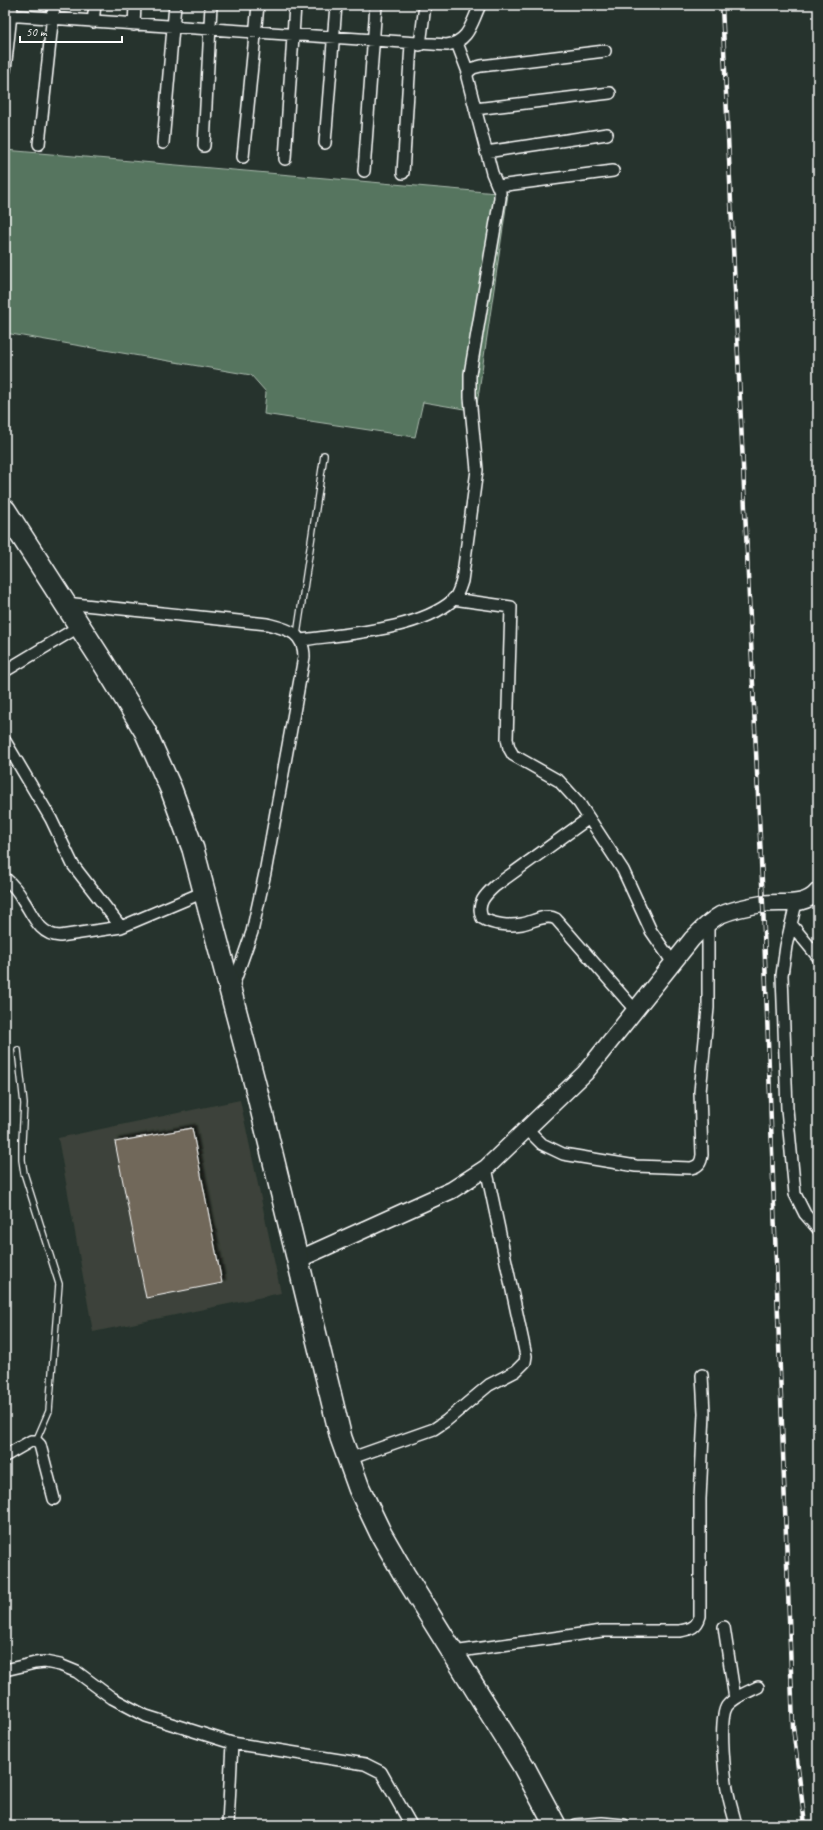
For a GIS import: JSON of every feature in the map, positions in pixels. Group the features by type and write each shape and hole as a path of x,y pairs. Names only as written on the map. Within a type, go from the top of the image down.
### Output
{"highway":[{"path":"5,510 80,626 144,731 171,789 193,849 256,1088 297,1260 342,1438 359,1488 381,1534 404,1574 524,1767 555,1825"}],"street":[{"path":"39,144 54,5"},
{"path":"93,22 95,5"},
{"path":"134,24 135,5"},
{"path":"163,143 175,5"},
{"path":"204,146 211,5"},
{"path":"243,157 258,5"},
{"path":"285,159 295,5"},
{"path":"325,143 336,5"},
{"path":"364,171 376,5"},
{"path":"403,173 416,44 424,5"},
{"path":"5,70 9,12 53,19 373,42 447,45 457,43 463,39 480,5"},
{"path":"457,43 468,72"},
{"path":"65,604 267,624 280,627 299,637 377,629 422,617 440,608 453,599 458,593 462,581 476,481 477,457 470,397 470,374 500,198 498,186 492,173 466,76 473,68 481,66 605,51"},
{"path":"475,109 610,93"},
{"path":"486,152 607,134"},
{"path":"498,186 613,171"},
{"path":"453,599 511,607 507,739 509,748 513,755 520,760 559,781 569,790 623,870 650,930 673,963"},
{"path":"5,672 80,626"},
{"path":"231,993 249,943 265,873 304,657 304,649 299,637"},
{"path":"5,741 48,813 73,865 121,927"},
{"path":"589,818 495,886 483,899 479,906 480,912 482,918 495,923 514,925 545,917 552,917 556,919 635,1010"},
{"path":"5,878 16,889 39,926 53,936 121,927 204,892"},
{"path":"297,1260 452,1190 486,1168 585,1074 692,939 708,922 722,915 763,904 796,903 815,895 818,891"},
{"path":"796,903 782,975 787,1109 795,1194 804,1214 818,1228"},
{"path":"527,1129 542,1144 563,1154 636,1166 691,1168 697,1166 701,1162 700,1092 708,1008 708,922"},
{"path":"791,924 818,957"},
{"path":"349,1459 434,1429 446,1421 489,1385 516,1370 525,1362 526,1356 486,1168"},
{"path":"453,1652 602,1631 680,1631 691,1629 698,1624 700,1616 700,1499 704,1413 702,1375"},
{"path":"5,1456 25,1443 36,1441 43,1451 54,1499"},
{"path":"724,1627 735,1699"},
{"path":"5,1670 45,1662 60,1665 77,1672 112,1698 146,1716 232,1743 351,1761 375,1768 386,1778 411,1825"},
{"path":"736,1825 727,1788 724,1754 724,1710 735,1699 758,1688"},
{"path":"228,1825 232,1743"},
{"path":"576,1825 602,1823 624,1825"}],"lane":[{"path":"299,637 324,455"},
{"path":"18,1050 24,1104 22,1160 24,1173 59,1284 48,1411 36,1441"}],"shaded area":[{"path":"240,1100 281,1293 93,1332 58,1138"}],"green space":[{"path":"5,150 508,194 476,411 423,402 415,437 264,414 266,392 251,375 5,333"}],"building":[{"path":"192,1128 222,1283 146,1298 115,1142"}],"railway":[{"path":"722,5 763,904 793,1727 805,1825"}]}
